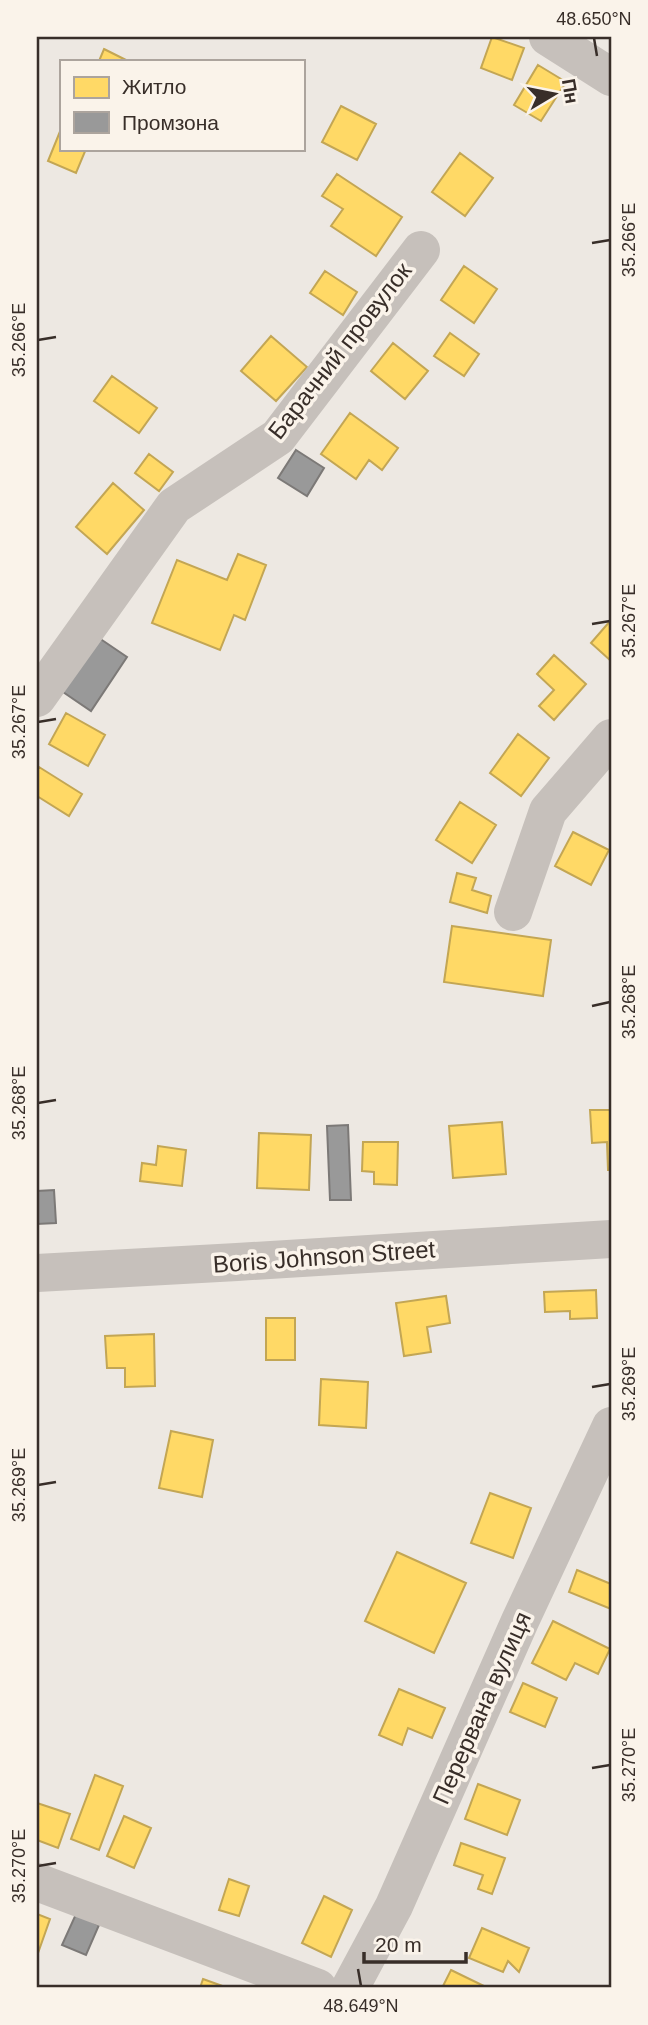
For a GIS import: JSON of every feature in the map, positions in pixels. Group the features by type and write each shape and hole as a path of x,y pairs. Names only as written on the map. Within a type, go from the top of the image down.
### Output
{"street":[{"path":"548,37 611,77"},
{"name":"Барачний провулок","path":"37,698 174,506 278,437 421,250"},
{"path":"513,912 548,811 611,738"},
{"name":"Boris Johnson Street","path":"37,1273 611,1239"},
{"name":"Перервана вулиця","path":"350,1988 394,1906 520,1621 611,1426"},
{"path":"37,1882 318,1988"}],"building: Житло":[{"path":"492,37 524,48 512,80 481,68"},
{"path":"104,49 126,60 99,60"},
{"path":"538,65 566,82 541,121 514,105"},
{"path":"341,106 376,124 357,160 322,142"},
{"path":"60,131 60,150 86,150 76,173 48,161"},
{"path":"460,153 493,178 465,216 432,192"},
{"path":"337,174 402,217 376,256 331,226 343,209 322,196"},
{"path":"464,266 497,289 474,323 441,300"},
{"path":"325,271 357,292 343,315 310,293"},
{"path":"450,333 479,354 464,376 434,356"},
{"path":"271,336 307,367 276,401 241,371"},
{"path":"393,343 428,371 405,399 371,371"},
{"path":"112,376 157,408 139,433 94,401"},
{"path":"350,413 398,448 382,470 369,460 356,479 321,454"},
{"path":"149,454 173,472 159,491 135,473"},
{"path":"113,483 144,510 107,554 76,527"},
{"path":"238,554 266,565 245,620 234,615 220,650 152,623 177,560 227,580"},
{"path":"611,620 611,661 591,643"},
{"path":"554,655 586,684 554,720 539,706 554,690 537,674"},
{"path":"66,713 105,735 88,766 49,744"},
{"path":"518,734 549,758 521,796 490,773"},
{"path":"39,767 82,794 69,816 37,796"},
{"path":"460,802 496,825 472,863 436,840"},
{"path":"573,832 609,850 591,885 555,866"},
{"path":"457,873 476,878 472,890 491,896 487,913 450,902"},
{"path":"452,926 551,940 543,996 444,982"},
{"path":"590,1110 611,1110 611,1170 608,1170 607,1142 592,1143"},
{"path":"502,1122 506,1174 453,1178 449,1126"},
{"path":"259,1133 311,1135 309,1190 257,1188"},
{"path":"363,1142 398,1142 397,1185 374,1184 374,1172 362,1171"},
{"path":"158,1146 186,1150 182,1186 140,1181 142,1163 156,1165"},
{"path":"596,1290 597,1318 570,1319 570,1311 545,1312 544,1292"},
{"path":"446,1296 450,1323 427,1327 431,1352 404,1356 396,1303"},
{"path":"266,1318 295,1318 295,1360 266,1360"},
{"path":"154,1334 155,1386 125,1387 125,1368 107,1368 105,1336"},
{"path":"321,1379 368,1382 366,1428 319,1425"},
{"path":"171,1431 213,1440 202,1497 159,1488"},
{"path":"490,1493 531,1508 513,1558 471,1543"},
{"path":"397,1552 466,1583 434,1653 365,1621"},
{"path":"577,1570 611,1584 611,1609 569,1592"},
{"path":"553,1621 610,1649 598,1674 575,1663 566,1680 532,1663"},
{"path":"523,1683 557,1698 545,1727 510,1712"},
{"path":"399,1689 445,1708 432,1738 408,1728 402,1745 379,1735"},
{"path":"95,1775 123,1786 99,1850 71,1839"},
{"path":"478,1784 520,1800 507,1835 465,1819"},
{"path":"37,1803 70,1814 58,1848 37,1840"},
{"path":"124,1816 151,1828 134,1868 107,1856"},
{"path":"461,1843 505,1858 492,1894 478,1889 483,1875 454,1865"},
{"path":"229,1879 249,1886 239,1916 219,1910"},
{"path":"324,1896 352,1910 331,1957 302,1943"},
{"path":"37,1914 50,1919 37,1956"},
{"path":"482,1928 529,1948 519,1972 508,1961 503,1972 469,1958"},
{"path":"451,1970 488,1988 442,1988"},
{"path":"203,1979 228,1988 200,1988"}],"building: Промзона":[{"path":"296,450 324,468 307,496 278,478"},
{"path":"99,638 127,657 91,711 63,692"},
{"path":"348,1125 351,1200 330,1200 327,1126"},
{"path":"54,1190 56,1223 37,1224 37,1191"},
{"path":"76,1914 99,1925 86,1955 62,1945"}]}
